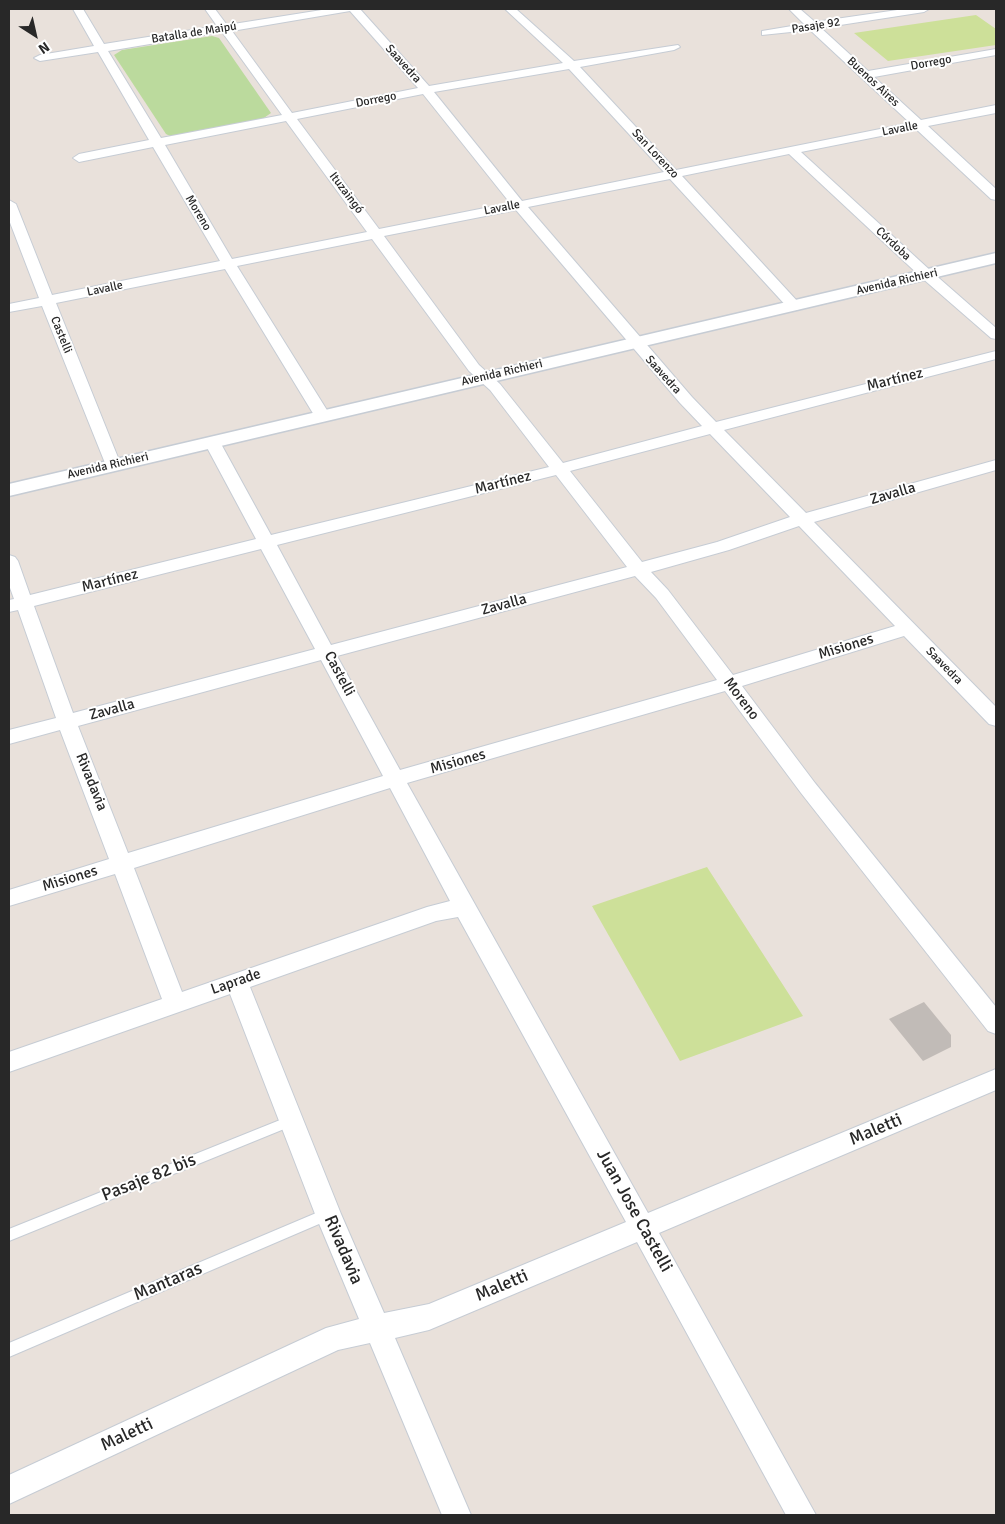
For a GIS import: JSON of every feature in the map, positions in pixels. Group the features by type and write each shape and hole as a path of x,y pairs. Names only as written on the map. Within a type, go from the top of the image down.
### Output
{"street":[{"name":"Moreno","path":"78,9 228,263 322,416"},
{"name":"Ituzaingó","path":"210,9 474,368 483,377"},
{"name":"Batalla de Maipú","path":"40,58 347,9"},
{"name":"Saavedra","path":"354,9 426,90 519,204 686,400 714,427 800,520 996,719"},
{"name":"San Lorenzo","path":"510,9 571,64 794,306"},
{"name":"Buenos Aires","path":"794,9 996,196"},
{"name":"Pasaje 92","path":"766,33 924,9"},
{"name":"Dorrego","path":"80,158 426,90 674,47"},
{"name":"Dorrego","path":"866,75 996,52"},
{"name":"Lavalle","path":"9,308 996,109"},
{"name":"Córdoba","path":"792,150 926,275 996,335"},
{"path":"983,184 996,181"},
{"name":"Castelli","path":"9,204 113,465"},
{"name":"Avenida Richieri","path":"9,490 483,377 996,258"},
{"name":"Martínez","path":"16,604 560,469 714,427 996,355"},
{"name":"Moreno","path":"483,377 495,387 638,569 662,594 808,788 996,1024"},
{"name":"Castelli","path":"212,442 464,907"},
{"name":"Zavalla","path":"9,737 723,546 800,520 996,465"},
{"name":"Rivadavia","path":"9,560 16,604 67,722 123,863 175,1002"},
{"name":"Misiones","path":"9,898 396,779 730,684 908,628"},
{"name":"Laprade","path":"9,1062 175,1002 435,913 464,907"},
{"name":"Juan Jose Castelli","path":"464,907 802,1515"},
{"name":"Rivadavia","path":"236,982 328,1214 457,1515"},
{"name":"Maletti","path":"9,1490 336,1337 429,1317 996,1079"}],"lane":[{"name":"Pasaje 82 bis","path":"9,1234 290,1121"},
{"name":"Mantaras","path":"9,1350 328,1214"}],"green space":[{"path":"976,15 996,29 996,45 888,61 854,33"},
{"path":"212,36 219,38 271,113 261,120 172,137 166,134 114,55 122,50"},
{"path":"707,867 803,1016 680,1061 592,906"}],"building":[{"path":"924,1002 951,1035 951,1047 923,1061 889,1019"}]}
